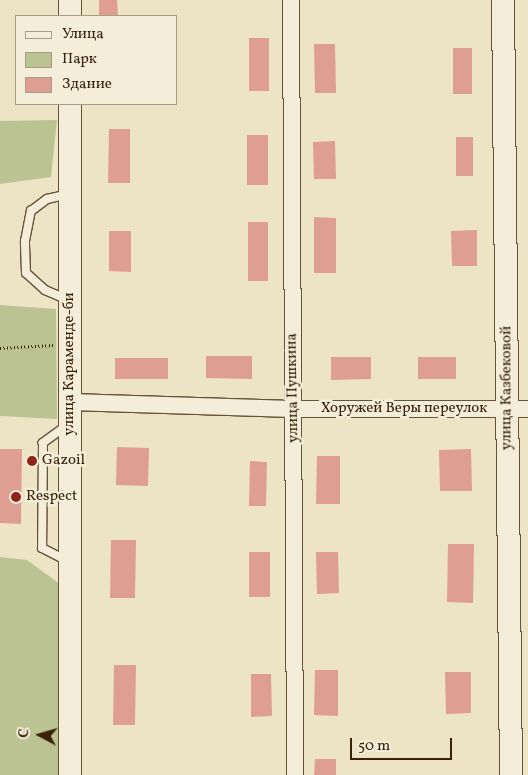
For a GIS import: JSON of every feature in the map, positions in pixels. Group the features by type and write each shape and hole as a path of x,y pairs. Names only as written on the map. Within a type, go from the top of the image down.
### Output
{"street":[{"path":"70,0 70,15"},
{"name":"улица Пушкина","path":"291,0 296,775"},
{"name":"улица Казбековой","path":"504,0 518,410 510,775"},
{"name":"улица Караменде-би","path":"70,105 70,775"},
{"name":"Хоружей Веры переулок","path":"70,413 293,409 518,410"}],"lane":[{"path":"70,194 47,199 31,211 25,241 26,273 45,290 70,301"}],"path":[{"path":"0,348 70,344"}],"green space":[{"path":"57,120 51,177 0,184 0,121"},
{"path":"0,305 56,309 57,419 0,416"},
{"path":"0,557 27,560 60,584 61,775 0,775"}],"building":[{"path":"99,0 117,0 118,15 99,15"},
{"path":"249,38 269,38 269,91 249,91"},
{"path":"314,44 335,44 336,93 315,93"},
{"path":"453,48 472,48 472,94 453,94"},
{"path":"109,129 130,129 130,183 108,183"},
{"path":"247,135 268,135 268,185 247,185"},
{"path":"456,137 473,137 473,176 456,176"},
{"path":"335,141 336,179 314,179 313,142"},
{"path":"314,217 336,218 336,273 314,273"},
{"path":"248,222 268,222 268,281 248,281"},
{"path":"477,230 477,266 452,266 451,231"},
{"path":"109,231 131,231 131,272 109,271"},
{"path":"206,356 252,356 252,379 206,378"},
{"path":"331,357 371,357 371,379 331,380"},
{"path":"418,357 456,357 456,379 418,379"},
{"path":"115,358 168,358 168,379 115,379"},
{"path":"117,447 149,448 148,486 116,485"},
{"path":"0,449 22,449 21,524 0,523"},
{"path":"471,449 472,491 440,491 439,450"},
{"path":"317,456 340,456 340,504 316,504"},
{"path":"250,461 267,462 266,506 249,506"},
{"path":"111,540 136,540 135,598 110,598"},
{"path":"448,544 474,544 473,603 447,602"},
{"path":"249,552 270,552 270,597 249,597"},
{"path":"316,552 338,552 339,593 317,594"},
{"path":"114,665 136,665 135,725 113,725"},
{"path":"315,670 338,670 338,716 314,715"},
{"path":"445,672 471,672 471,713 446,714"},
{"path":"251,674 271,674 272,716 251,717"},
{"path":"315,759 336,759 336,775 314,775"}],"place":[{"name":"Gazoil","path":"32,461"},
{"name":"Respect","path":"16,497"}]}
